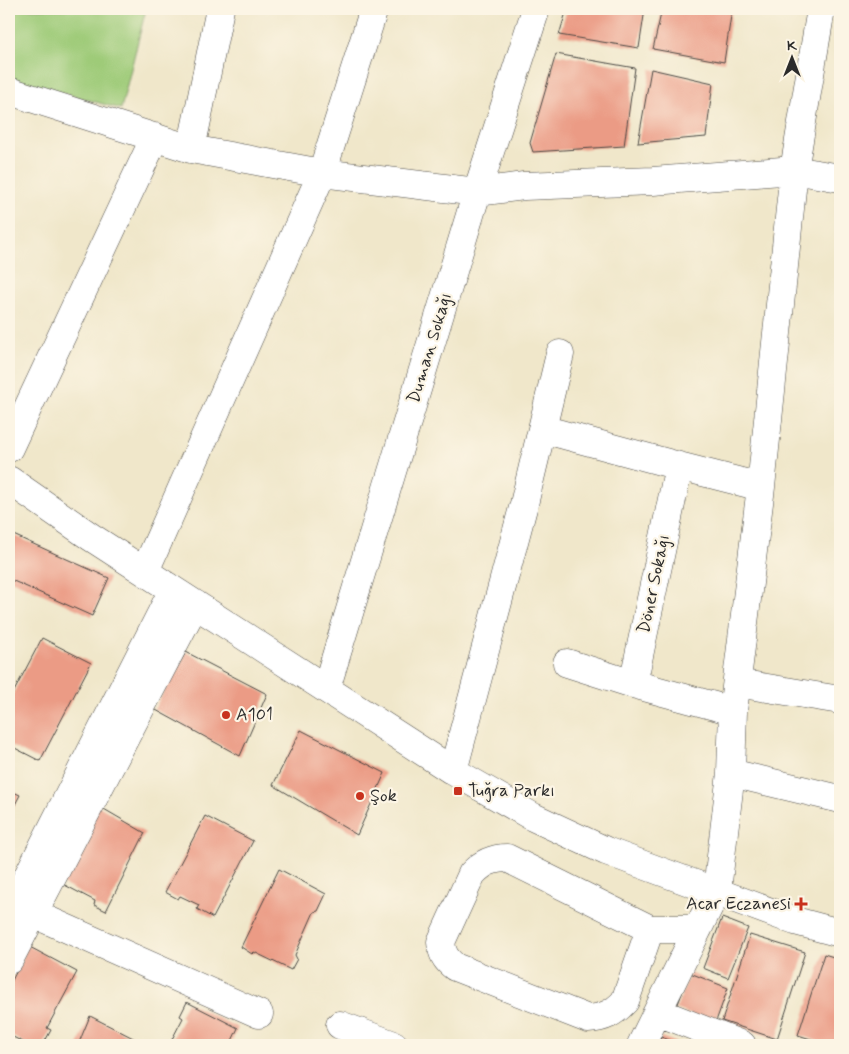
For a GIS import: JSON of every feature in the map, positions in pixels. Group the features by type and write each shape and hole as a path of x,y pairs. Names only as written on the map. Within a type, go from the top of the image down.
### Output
{"street":[{"path":"191,149 220,9"},
{"path":"145,571 322,174 374,9"},
{"name":"Duman Sokağı","path":"326,689 477,192 536,9"},
{"path":"641,1045 717,890 731,773 733,711 761,487 794,170 821,9"},
{"path":"9,91 191,149 322,174 477,192 524,186 653,181 794,170 840,178"},
{"path":"9,448 155,138"},
{"path":"453,771 560,354"},
{"path":"542,429 761,487"},
{"name":"Döner Sokağı","path":"633,684 680,466"},
{"path":"9,480 184,597 453,771 533,817 606,851 717,890 795,921 840,933"},
{"path":"9,960 18,911 184,597"},
{"path":"567,664 733,711"},
{"path":"737,683 840,700"},
{"path":"731,773 840,799"},
{"path":"650,929 625,1001 612,1013 598,1019 588,1020 455,967 449,962 442,949 441,942 472,874 480,866 498,858 507,858 650,929 698,929"},
{"path":"18,911 259,1014"},
{"path":"658,1012 742,1045"},
{"path":"340,1024 394,1045"}],"green space":[{"path":"9,9 146,9 121,109 9,78"}],"building":[{"path":"567,9 645,9 639,48 559,35"},
{"path":"662,9 732,9 724,62 653,49"},
{"path":"556,54 635,68 624,146 533,152 530,143"},
{"path":"651,69 713,83 706,137 638,143"},
{"path":"9,533 109,578 92,616 9,579"},
{"path":"42,638 91,663 40,761 9,745 9,701"},
{"path":"186,652 267,694 240,756 154,709"},
{"path":"301,730 385,773 357,835 273,785"},
{"path":"9,790 20,795 9,816"},
{"path":"97,805 145,833 106,911 94,905 95,901 59,882"},
{"path":"205,816 253,841 213,918 197,909 199,905 180,896 178,899 165,892"},
{"path":"279,869 326,894 318,911 314,912 295,955 297,959 291,970 254,952 252,954 241,947"},
{"path":"722,918 748,928 728,978 703,968"},
{"path":"750,935 805,952 777,1039 722,1021"},
{"path":"26,945 77,972 47,1028 51,1030 43,1045 29,1045 9,1035 9,986 22,961"},
{"path":"824,954 840,959 840,1045 830,1045 798,1035"},
{"path":"690,973 728,988 715,1024 676,1009"},
{"path":"187,1002 238,1028 230,1045 169,1045 183,1018 180,1016"},
{"path":"90,1016 141,1042 139,1045 78,1045"},
{"path":"661,1037 683,1045 658,1045"}],"place":[{"name":"A101","path":"226,715"},
{"name":"Tuğra Parkı","path":"458,791"},
{"name":"Şok","path":"360,796"},
{"name":"Acar Eczanesi","path":"801,904"}]}
